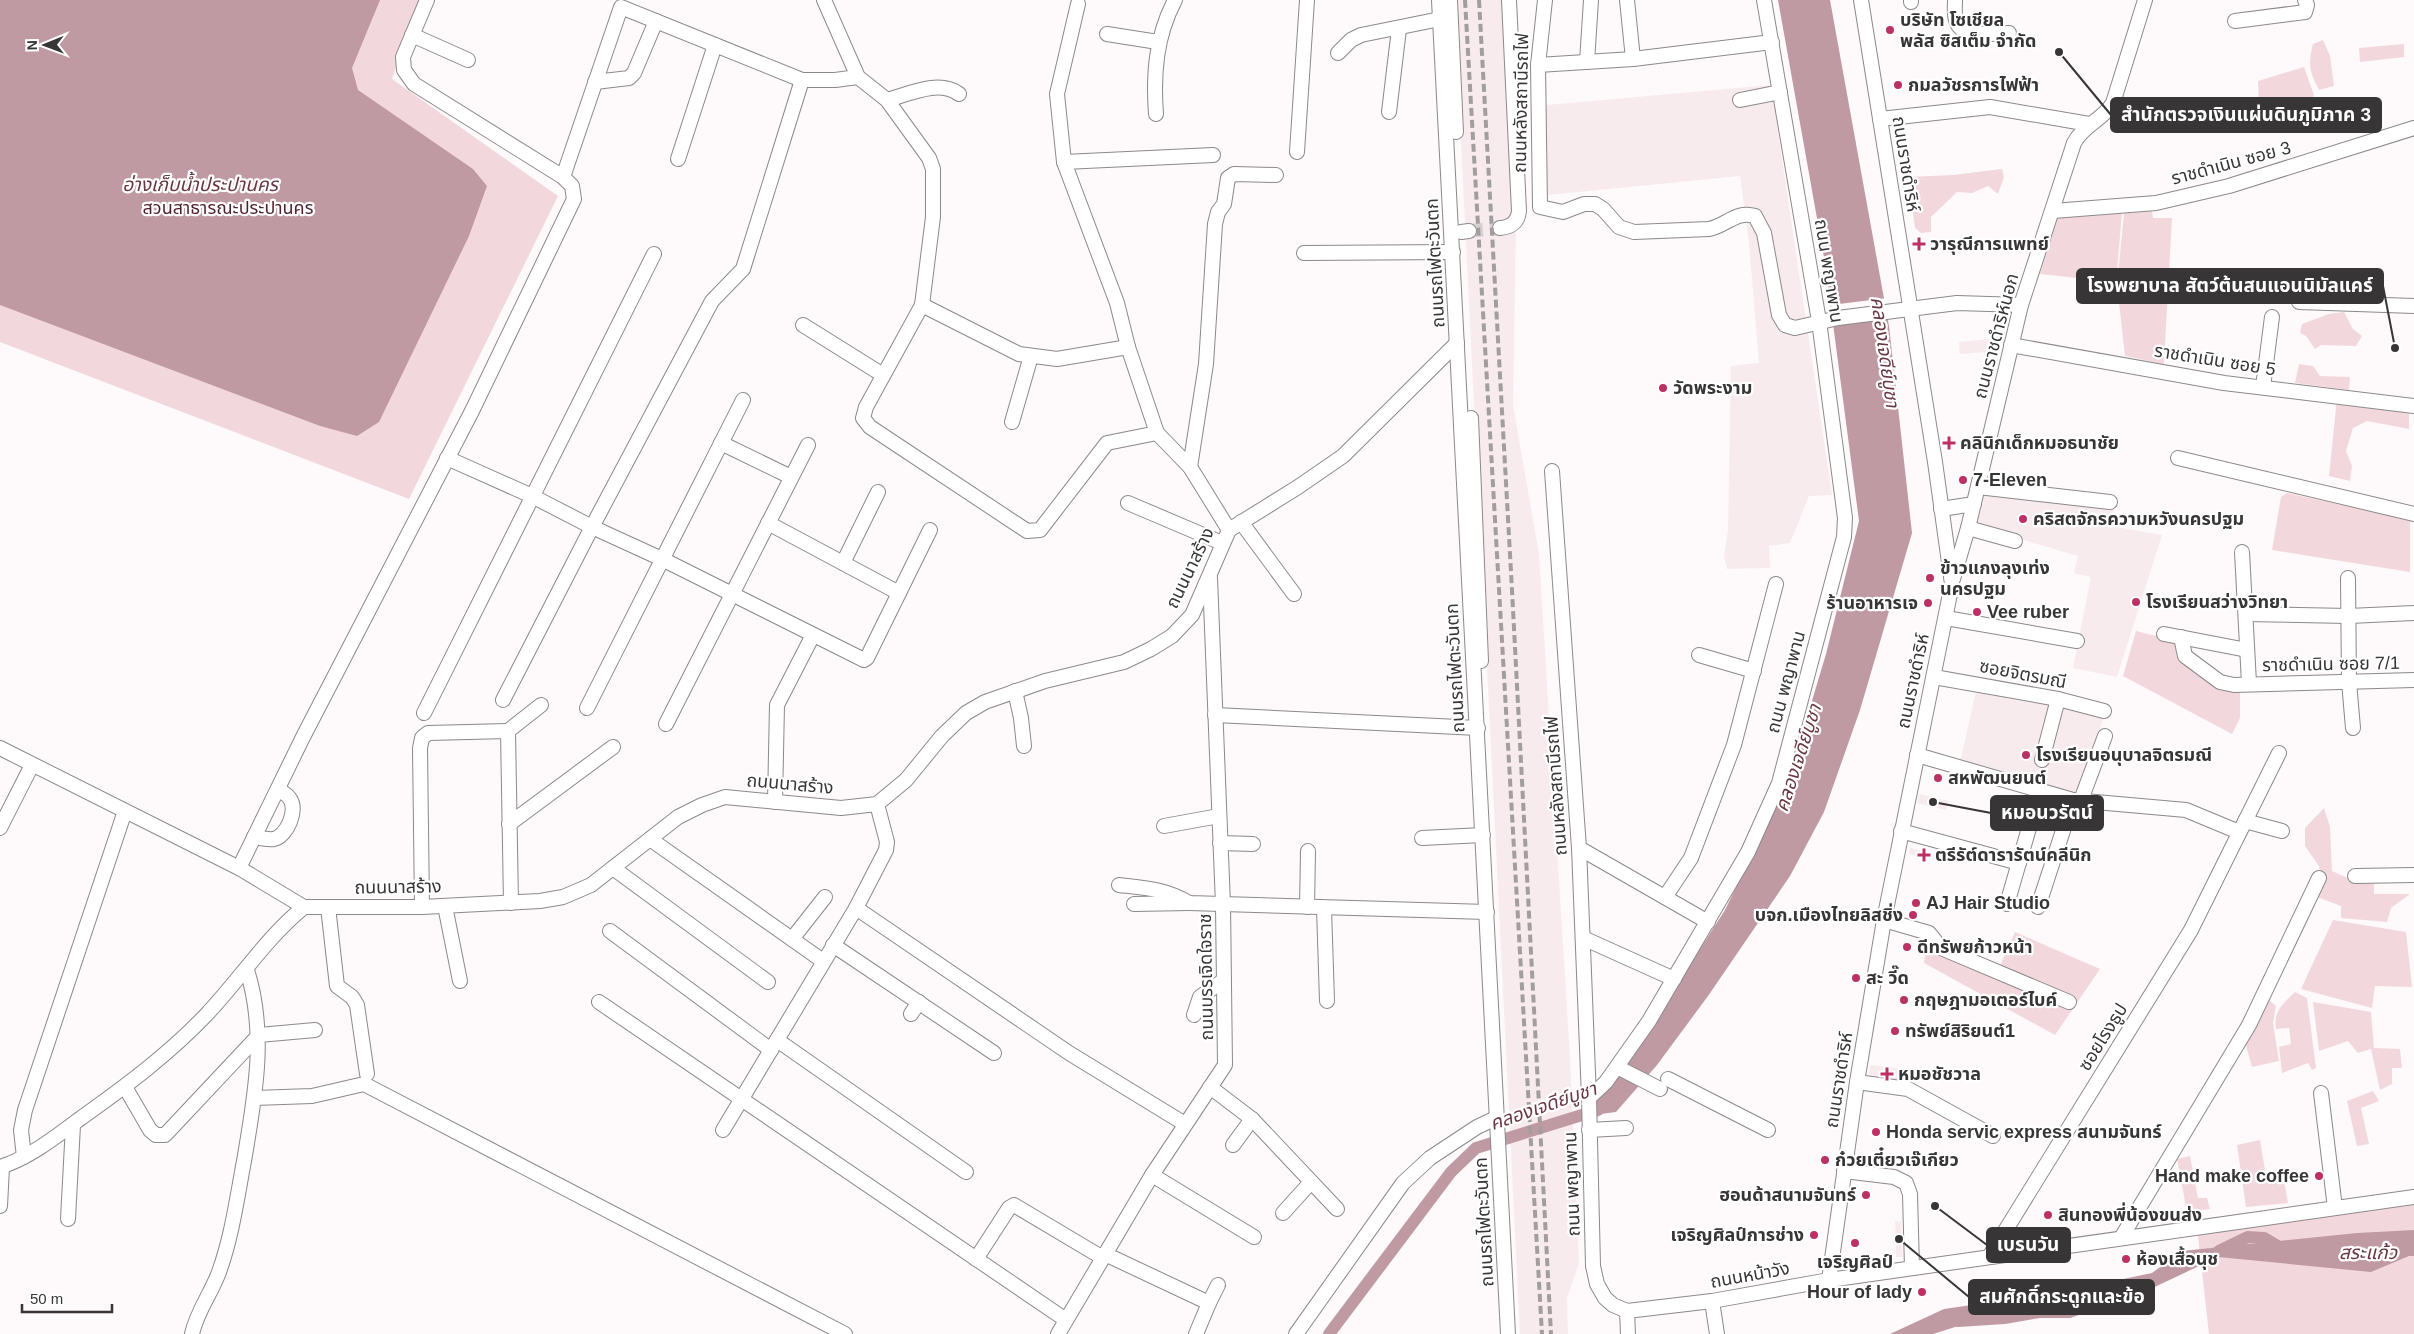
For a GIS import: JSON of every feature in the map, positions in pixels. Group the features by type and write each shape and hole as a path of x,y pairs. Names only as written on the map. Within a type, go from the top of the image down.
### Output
{"street":[{"path":"239,868 447,458 574,199 572,186 563,177 414,84 404,70 403,57 427,0"},
{"path":"824,0 858,77 887,100 930,158 933,169 933,217 922,305 866,407 863,418 870,427 1027,532 1040,530 1107,443 1157,433"},
{"path":"1156,114 1154,88 1158,42 1166,18 1175,0"},
{"path":"1298,152 1307,0"},
{"name":"ถนนรถไฟตะวันตก","path":"1439,0 1508,1334"},
{"path":"1450,0 1465,231 1482,640 1476,706"},
{"path":"1500,228 1513,224 1518,218 1520,211 1510,0"},
{"name":"ถนนหลังสถานีรถไฟ","path":"1544,0 1538,65 1540,207 1563,212 1584,204 1595,204 1618,227 1634,232 1709,229 1720,227 1730,218 1739,215 1755,216 1764,233 1779,315 1785,325 1795,328 1818,321"},
{"path":"1587,62 1591,0"},
{"path":"1627,0 1633,59"},
{"name":"ถนน พญาพาน","path":"1627,1311 1613,1305 1605,1298 1597,1284 1594,1266 1589,1100 1621,1069 1748,852 1779,783 1844,537 1845,518 1818,321 1764,0"},
{"name":"ถนนราชดำริห์","path":"1829,1280 1857,1082 1884,920 1952,584 1911,308 1861,0"},
{"path":"1955,0 1956,20 1961,28 1971,33 2009,33"},
{"name":"ถนนราชดำริห์นอก","path":"1952,584 1974,504 2021,305 2074,143 2089,124 2107,110 2112,103 2145,0"},
{"path":"2235,21 2305,12 2307,5 2305,0"},
{"path":"563,177 622,3 656,21 802,80 835,80 858,77"},
{"path":"1078,4 1057,94 1064,162 1116,303 1128,347 1157,433 1190,467 1229,530"},
{"path":"1338,53 1350,40 1361,35 1440,20"},
{"path":"596,82 629,78 634,73 656,21"},
{"path":"1389,112 1399,29"},
{"path":"1107,34 1158,42"},
{"path":"412,35 468,60"},
{"path":"1538,65 1633,59 1772,42"},
{"path":"678,159 715,45"},
{"path":"503,700 712,301 744,269 802,80"},
{"path":"887,100 944,87 959,94"},
{"path":"1740,100 1780,92"},
{"path":"1880,119 1990,107 2089,124"},
{"name":"ราชดำเนิน ซอย 3","path":"2053,211 2156,203 2229,186 2414,128"},
{"path":"1064,162 1213,155"},
{"path":"1190,467 1206,364 1211,266 1217,217 1224,204 1228,178 1234,174 1276,175"},
{"path":"1304,254 1345,251 1358,254 1453,252"},
{"path":"424,713 654,254"},
{"path":"2299,302 2414,306"},
{"path":"1818,321 1957,303 2021,305"},
{"path":"922,305 1019,354 1056,359 1128,347"},
{"path":"2263,387 2272,317"},
{"path":"803,325 883,375"},
{"name":"ถนนนาสร้าง","path":"0,748 239,868 304,906 422,907 540,901 563,897 592,885 678,817 702,805 725,797 841,808 877,804 906,780 942,736 966,713 986,702 1015,691 1045,681 1124,662 1152,649 1172,636 1192,615 1209,572 1229,530 1343,456 1457,344"},
{"name":"ราชดำเนิน ซอย 5","path":"2011,345 2224,382 2414,406"},
{"path":"1012,422 1031,356"},
{"path":"587,708 743,400"},
{"path":"721,443 792,477"},
{"path":"666,724 808,445"},
{"path":"447,458 532,496 592,528 662,559 864,660 867,658 930,530"},
{"path":"2178,458 2414,514"},
{"name":"ถนนหลังสถานีรถไฟ","path":"1552,471 1579,848 1589,1100"},
{"path":"1978,487 2110,502"},
{"path":"843,563 878,492"},
{"path":"1128,503 1222,543"},
{"path":"1941,509 1974,504"},
{"path":"1241,522 1294,594"},
{"path":"768,523 899,592"},
{"path":"1968,528 2015,541"},
{"path":"2242,552 2249,683"},
{"name":"ถนนบรรเจิดใจราช","path":"1058,1334 1152,1175 1224,1068 1226,1060 1223,905 1209,572"},
{"path":"2348,578 2349,682 2352,728"},
{"path":"1665,897 1690,858 1734,745 1776,584"},
{"path":"2246,614 2349,616 2414,613"},
{"path":"1946,618 2077,641"},
{"path":"2164,634 2247,650"},
{"path":"775,802 777,705 813,636"},
{"name":"ราชดำเนิน ซอย 7/1","path":"2182,638 2185,656 2220,682 2234,685 2249,683 2414,680"},
{"path":"1700,655 1754,671"},
{"name":"ซอยจิตรมณี","path":"1934,677 2058,699 2104,711"},
{"path":"1015,691 1021,718 1024,746"},
{"path":"2042,760 2058,699"},
{"path":"422,907 420,748 422,738 428,732 508,731 541,705"},
{"path":"1215,715 1478,728"},
{"path":"508,731 511,902"},
{"path":"2038,907 2077,800 2105,736"},
{"path":"509,824 613,746"},
{"name":"ซอยโรงธูป","path":"1989,1257 2191,930 2278,753"},
{"path":"1917,755 2077,800 2186,810 2242,827 2282,831"},
{"path":"0,828 32,765"},
{"path":"254,837 272,840 279,837 286,829 292,814 293,804 290,797 278,789"},
{"path":"2007,904 2040,790"},
{"path":"723,1130 856,908 886,850 887,842 877,804"},
{"path":"24,1157 21,1130 25,1110 125,811"},
{"path":"1164,826 1219,816"},
{"path":"1901,831 2019,863"},
{"path":"1422,838 1483,835"},
{"path":"650,839 824,961"},
{"path":"1220,844 1253,844"},
{"path":"1579,848 1708,922"},
{"path":"1307,907 1308,851"},
{"path":"613,868 768,982"},
{"path":"2355,876 2414,876"},
{"path":"2121,1238 2249,1025 2319,878"},
{"path":"1119,885 1156,888 1174,894 1189,903"},
{"path":"792,939 824,897"},
{"path":"1134,904 1189,903 1487,912"},
{"path":"0,1206 1,1167 24,1157 72,1125 125,1087 170,1051 247,970 282,926 304,906"},
{"path":"445,906 460,981"},
{"path":"328,907 334,974 337,986 352,997 357,1005 367,1074"},
{"path":"856,908 1069,1053 1185,1124"},
{"path":"1324,908 1327,1001"},
{"path":"1884,920 1929,934 1941,948 2069,1002"},
{"path":"610,931 774,1045 966,1172"},
{"path":"1583,938 1674,979"},
{"path":"833,945 994,1053"},
{"path":"192,1334 201,1307 219,1273 233,1222 258,1080 259,1035 256,1006 247,970"},
{"path":"1194,1015 1200,997 1224,980"},
{"path":"599,1002 1066,1320"},
{"path":"911,1014 919,1002"},
{"path":"125,1087 150,1130 156,1135 165,1135 259,1035 315,1030"},
{"path":"1621,1069 1768,1130"},
{"path":"1857,1082 1908,1089 1993,1136"},
{"path":"254,1098 312,1096 364,1084 845,1334"},
{"path":"1210,1087 1252,1119 1337,1209"},
{"path":"2321,1093 2335,1208"},
{"path":"1296,1334 1403,1183 1430,1158 1477,1127 1496,1118"},
{"path":"1233,1145 1252,1119"},
{"path":"68,1219 72,1125"},
{"path":"1589,1128 1626,1128"},
{"path":"1844,1171 1894,1177 1906,1183 1910,1194 1912,1268"},
{"path":"1152,1175 1254,1237"},
{"path":"1283,1213 1311,1182"},
{"name":"ถนนหน้าวัง","path":"1627,1311 1712,1301 1829,1280 2414,1197"},
{"path":"976,1259 1009,1208 1014,1205 1104,1256 1209,1303"},
{"path":"1196,1334 1218,1286"},
{"path":"1712,1301 1717,1334"},
{"path":"1627,1311 1628,1334"}],"shaded area":[{"path":"1454,0 1508,0 1517,167 1513,405 1539,554 1570,1059 1579,1263 1567,1298 1568,1334 1520,1334"},
{"path":"1771,85 1832,495 1809,496 1790,543 1769,546 1770,568 1727,569 1724,556 1728,530 1731,366 1759,363 1749,243 1740,176 1548,195 1545,114 1547,105"},
{"path":"2001,338 1999,351 1960,354 1959,342"},
{"path":"1981,484 2116,501 2111,526 2162,535 2117,677 2073,668 2091,577 2074,573 2078,556 1973,525"},
{"name":"โรงเรียนอนุบาลจิตรมณี","path":"1977,687 2104,714 2096,743 2073,800 1959,767"},
{"path":"1919,794 1948,801 1946,810 1917,803"},
{"name":"ตรีรัต์ดารารัตน์คลีนิก","path":"1910,848 1940,855 1939,861 1909,854"},
{"name":"หมอชัชวาล","path":"1870,1065 1905,1069 1903,1083 1868,1079"},
{"path":"1895,1221 1901,1221 1902,1257 1896,1257"}],"green space":[{"name":"อ่างเก็บน้ำประปานคร","path":"0,0 419,0 392,79 558,196 409,499 0,342"},
{"path":"2323,40 2330,56 2334,86 2319,90 2311,72 2310,57 2313,44"},
{"path":"2404,44 2404,57 2360,62 2359,48"},
{"path":"2304,67 2314,95 2306,113 2282,123 2274,106 2259,109 2258,81"},
{"path":"2002,169 2004,177 1998,194 1988,186 1972,193 1957,192 1931,217 1931,232 1921,233 1915,228 1908,177 1953,175"},
{"path":"2152,211 2153,218 2172,218 2164,364 2125,356 2117,285 2124,213"},
{"path":"2122,213 2116,282 2040,274 2057,216"},
{"path":"2344,312 2353,329 2362,336 2356,346 2321,345 2315,349 2306,336 2300,333 2302,324 2329,314"},
{"path":"2299,364 2313,366 2320,376 2350,377 2349,390 2295,383"},
{"path":"2337,398 2409,407 2409,429 2367,421 2353,428 2346,451 2352,466 2350,481 2329,476"},
{"path":"2287,493 2410,520 2410,572 2272,550 2281,497"},
{"path":"2136,631 2176,641 2240,691 2240,718 2232,734 2123,676"},
{"path":"2324,808 2330,827 2332,871 2350,879 2374,880 2374,894 2410,894 2391,908 2387,922 2341,918 2341,906 2317,897 2321,882 2319,866 2305,846 2305,828"},
{"path":"2333,920 2406,932 2412,987 2375,986 2372,1008 2301,989"},
{"path":"2015,932 2100,969 2055,1035 1924,963 1927,937 1996,975"},
{"path":"2295,992 2307,998 2316,1068 2312,1070 2308,1063 2282,1073 2279,1047 2291,1044 2289,1028 2276,1029 2275,1023 2280,1008"},
{"path":"2267,998 2276,1006 2273,1023 2279,1061 2252,1067 2245,1042"},
{"path":"2313,1002 2371,1012 2374,1048 2400,1049 2402,1068 2392,1068 2392,1084 2380,1090 2371,1049 2358,1053 2348,1041 2319,1051"},
{"path":"2373,1091 2379,1101 2361,1108 2369,1144 2357,1146 2347,1101"},
{"path":"2260,1140 2266,1176 2283,1175 2288,1203 2246,1207 2237,1145"},
{"path":"2190,1156 2198,1198 2207,1198 2210,1209 2187,1212 2177,1159"},
{"path":"2414,1195 2414,1334 2209,1334 2197,1227"}],"water":[{"name":"อ่างเก็บน้ำประปานคร","path":"0,0 380,0 352,68 358,90 473,169 487,186 469,236 379,422 357,436 320,426 0,305"},
{"path":"1778,0 1830,0 1889,326 1912,533 1860,710 1824,812 1790,876 1708,996 1657,1065 1616,1112 1592,1115 1593,1102 1634,1052 1725,910 1788,781 1826,654 1859,521 1825,263"},
{"name":"สระแก้ว","path":"2414,1230 2414,1256 2409,1256 2371,1272 2218,1257 2142,1293 1993,1315 1933,1334 1890,1334 1944,1309 2061,1292 2152,1273 2182,1251 2357,1233"}],"pier":[{"path":"1887,298 1889,317 1834,324 1831,305"}],"waterway":[{"name":"คลองเจดีย์บูชา","path":"1329,1334 1451,1172 1476,1148 1598,1110"},
{"path":"2219,1251 2248,1237 2264,1238 2284,1250"},
{"path":"1958,1321 2004,1318 2039,1312 2069,1312 2127,1291"}],"tunnel":[{"path":"1469,231 1500,228"}],"railway":[{"path":"1465,0 1542,1334"},
{"path":"1479,0 1551,1334"}],"place":[{"name":"บริษัท โซเชียล พลัส ซิสเต็ม จำกัด","path":"1890,30"},
{"name":"สำนักตรวจเงินแผ่นดินภูมิภาค 3","path":"2059,52"},
{"name":"กมลวัชรการไฟฟ้า","path":"1898,85"},
{"name":"วารุณีการแพทย์","path":"1919,244"},
{"name":"โรงพยาบาล สัตว์ต้นสนแอนนิมัลแคร์","path":"2395,348"},
{"name":"วัดพระงาม","path":"1663,388"},
{"name":"คลินิกเด็กหมอธนาชัย","path":"1949,443"},
{"name":"7-Eleven","path":"1963,480"},
{"name":"คริสตจักรความหวังนครปฐม","path":"2023,519"},
{"name":"ข้าวแกงลุงเท่ง นครปฐม","path":"1930,578"},
{"name":"โรงเรียนสว่างวิทยา","path":"2136,602"},
{"name":"ร้านอาหารเจ","path":"1928,603"},
{"name":"Vee ruber","path":"1977,612"},
{"name":"โรงเรียนอนุบาลจิตรมณี","path":"2026,755"},
{"name":"สหพัฒนยนต์","path":"1938,778"},
{"name":"หมอนวรัตน์","path":"1933,802"},
{"name":"ตรีรัต์ดารารัตน์คลีนิก","path":"1924,855"},
{"name":"AJ Hair Studio","path":"1916,903"},
{"name":"บจก.เมืองไทยลิสชิ่ง","path":"1913,915"},
{"name":"ดีทรัพยก้าวหน้า","path":"1907,947"},
{"name":"สะ วี๊ด","path":"1856,978"},
{"name":"กฤษฎามอเตอร์ไบค์","path":"1904,1000"},
{"name":"ทรัพย์สิริยนต์1","path":"1895,1031"},
{"name":"หมอชัชวาล","path":"1887,1074"},
{"name":"Honda servic express สนามจันทร์","path":"1876,1132"},
{"name":"ก๋วยเตี๋ยวเจ๊เกียว","path":"1825,1160"},
{"name":"Hand make coffee","path":"2319,1176"},
{"name":"ฮอนด้าสนามจันทร์","path":"1866,1195"},
{"name":"เบรนวัน","path":"1935,1206"},
{"name":"สินทองพี่น้องขนส่ง","path":"2048,1215"},
{"name":"เจริญศิลป์การช่าง","path":"1814,1235"},
{"name":"สมศักดิ์กระดูกและข้อ","path":"1899,1239"},
{"name":"เจริญศิลป์","path":"1855,1243"},
{"name":"ห้องเสื้อนุช","path":"2126,1259"},
{"name":"Hour of lady","path":"1922,1292"}],"park label":[{"name":"สวนสาธารณะประปานคร","path":"228,208"}]}
